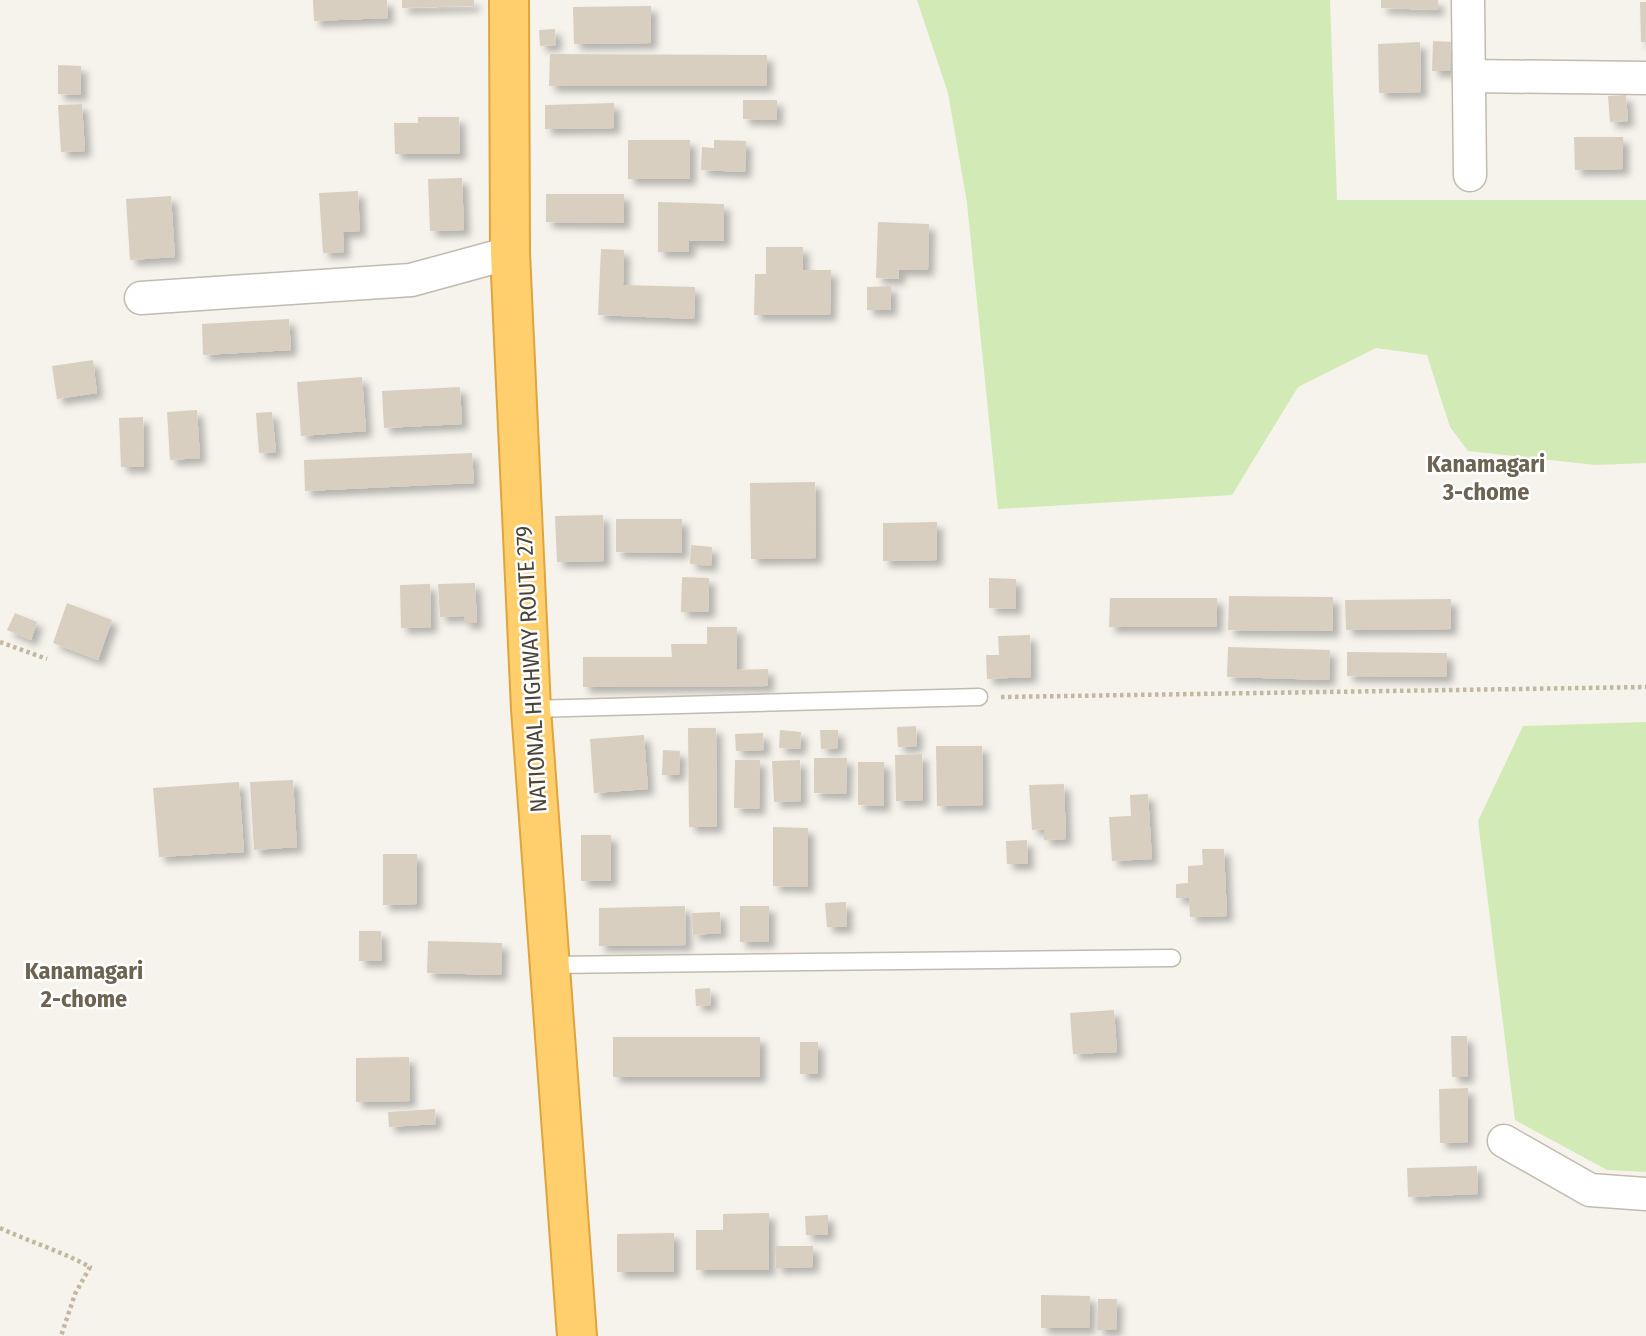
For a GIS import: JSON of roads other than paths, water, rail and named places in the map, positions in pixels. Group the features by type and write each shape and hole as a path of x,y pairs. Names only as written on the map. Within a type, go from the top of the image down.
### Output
{"highway":[{"name":"NATIONAL HIGHWAY ROUTE 279","path":"509,0 510,253 531,709 577,1336"}],"street":[{"path":"1468,0 1470,175"},
{"path":"1469,76 1646,78"},
{"path":"141,298 411,280 510,253"},
{"path":"1504,1141 1590,1190 1646,1194"}],"lane":[{"path":"531,709 979,698"},
{"path":"550,965 1172,958"}],"district":[{"name":"Kanamagari 3-chome","path":"1486,478"},
{"name":"Kanamagari 2-chome","path":"84,985"}]}
